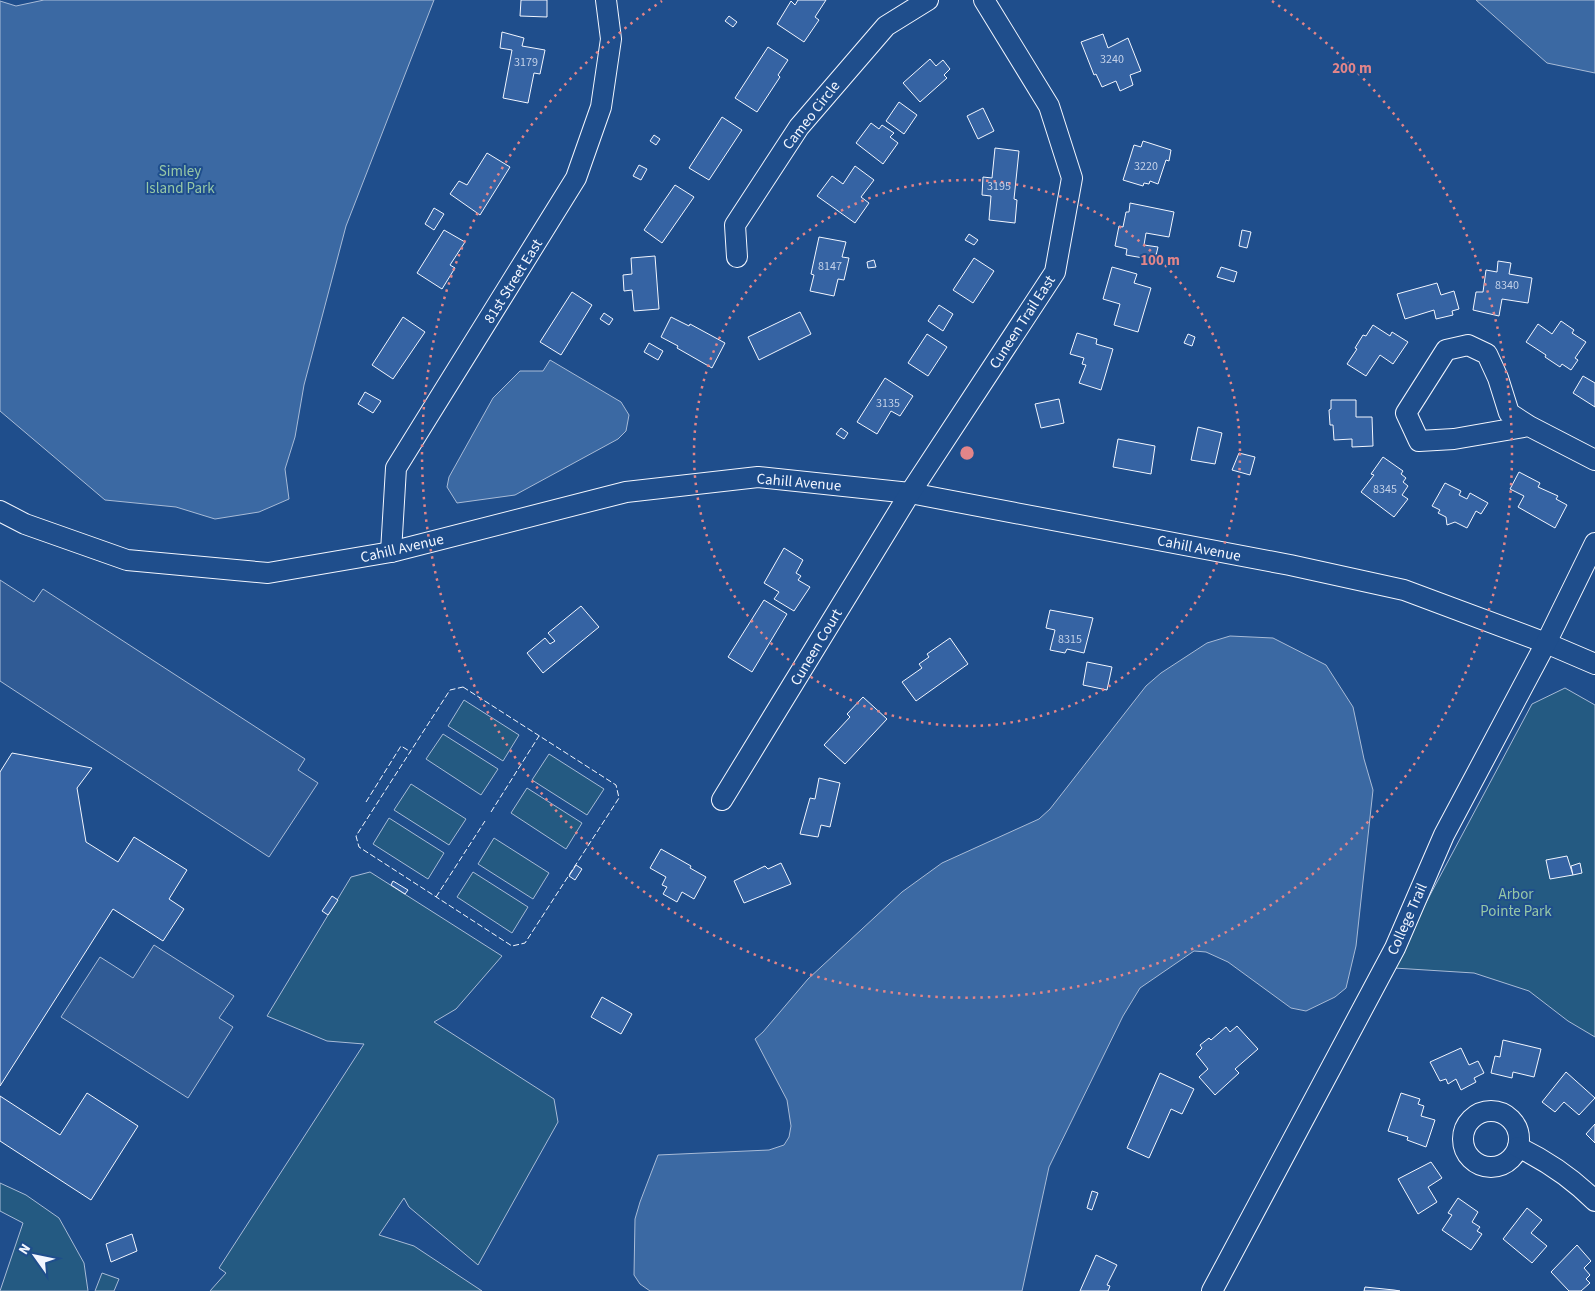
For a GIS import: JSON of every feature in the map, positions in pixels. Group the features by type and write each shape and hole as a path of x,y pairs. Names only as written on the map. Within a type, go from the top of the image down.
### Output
{"street":[{"name":"81st Street East","path":"390,552 396,468 576,178 601,107 611,39 606,0"},
{"name":"Cameo Circle","path":"737,257 735,225 798,126 886,26 928,0"},
{"name":"Cuneen Trail East","path":"910,493 1055,272 1072,178 1049,106 984,0"},
{"path":"1529,426 1454,439 1419,441 1406,413 1446,350 1468,345 1488,354 1509,413 1529,426 1595,460"},
{"name":"Cahill Avenue","path":"0,511 25,524 128,560 268,573 390,552 636,491 758,477 910,493 1271,562 1404,590 1546,643 1595,664"},
{"name":"Cuneen Court","path":"722,800 910,493"},
{"name":"College Trail","path":"1212,1291 1394,948 1444,834 1546,643 1595,544"},
{"path":"1518,1147 1562,1172 1595,1201"}],"green space":[{"name":"Arbor Pointe Park","path":"1565,688 1595,705 1595,1037 1568,1021 1529,991 1474,973 1394,968 1414,925 1532,704"},
{"path":"464,700 519,735 503,761 448,726"},
{"path":"443,734 498,769 481,795 426,759"},
{"path":"549,754 604,789 587,815 532,780"},
{"path":"411,784 466,819 449,845 394,810"},
{"path":"527,788 582,823 566,849 511,813"},
{"path":"389,818 444,853 428,879 373,844"},
{"path":"494,838 549,873 533,899 478,864"},
{"path":"370,872 502,956 456,1009 434,1022 554,1099 558,1122 478,1265 409,1207 404,1198 379,1235 414,1246 482,1291 210,1291 226,1273 219,1268 364,1044 327,1041 267,1016 351,877"},
{"path":"473,872 528,907 512,933 457,897"},
{"path":"0,1183 26,1195 59,1218 84,1263 88,1291 0,1291 23,1223 0,1211"},
{"path":"102,1273 119,1279 114,1291 95,1291"}],"shaded area":[{"name":"Simley Island Park","path":"44,0 434,0 346,226 304,385 295,437 285,469 289,499 259,512 215,519 176,507 105,500 0,411 0,1 16,6"},
{"path":"1476,0 1595,0 1595,73 1547,63"},
{"path":"550,360 621,402 629,415 626,431 618,439 515,495 457,503 447,487 449,477 493,398 520,371 543,371"},
{"path":"0,580 34,602 43,589 305,759 298,770 318,783 269,857 0,681"},
{"path":"1230,636 1273,638 1326,665 1353,707 1373,790 1356,946 1346,988 1335,997 1306,1011 1291,1008 1228,962 1206,952 1194,951 1140,988 1123,1016 1049,1167 1022,1291 650,1291 640,1284 634,1275 635,1219 658,1155 769,1150 784,1145 789,1137 791,1126 787,1100 755,1039 808,979 902,892 942,863 1039,819 1050,809 1146,686 1161,673 1207,643"},
{"path":"154,945 234,996 219,1018 233,1027 188,1098 61,1017 100,957 133,978"}],"building":[{"path":"521,0 547,0 547,17 520,16"},
{"path":"798,0 826,0 815,17 819,20 804,42 777,24 791,1 795,5"},
{"path":"729,16 737,22 733,27 725,21"},
{"path":"502,32 524,38 522,46 545,50 540,74 534,73 528,103 503,98 512,50 500,48"},
{"path":"1103,34 1108,48 1128,38 1141,71 1130,75 1133,85 1120,91 1116,81 1102,87 1096,74 1094,75 1081,42"},
{"path":"768,47 788,60 778,75 780,77 757,112 735,98"},
{"path":"930,59 936,66 943,60 950,69 944,75 947,78 920,102 903,83"},
{"path":"899,102 917,115 904,134 886,121"},
{"path":"983,108 994,131 978,139 967,116"},
{"path":"722,117 742,130 709,180 689,168"},
{"path":"871,123 879,129 882,125 894,133 890,137 898,143 883,164 856,143"},
{"path":"654,135 660,139 656,145 650,141"},
{"path":"1143,141 1171,150 1169,161 1166,160 1158,184 1150,181 1149,184 1144,183 1143,186 1123,180 1134,145 1141,147"},
{"path":"995,148 1019,151 1014,199 1017,200 1015,223 989,220 991,196 982,195 983,177 992,178"},
{"path":"487,153 510,167 480,215 450,194 459,181 467,185"},
{"path":"639,165 647,169 641,180 633,176"},
{"path":"855,166 874,180 861,197 869,203 855,223 817,196 832,176 843,184"},
{"path":"675,185 694,197 662,243 644,230"},
{"path":"1130,203 1174,212 1169,237 1146,233 1144,245 1158,247 1155,260 1126,255 1127,249 1115,246 1119,226 1123,227 1126,212 1129,212"},
{"path":"434,208 444,214 434,230 425,224"},
{"path":"444,230 465,242 450,265 455,268 442,289 417,273"},
{"path":"1242,230 1251,232 1247,248 1239,246"},
{"path":"969,234 978,240 974,245 965,240"},
{"path":"819,237 846,242 842,257 849,258 844,280 838,279 834,296 810,291 814,275 811,274"},
{"path":"655,256 659,309 634,311 632,290 624,291 623,275 632,274 631,258"},
{"path":"974,258 994,271 973,303 953,290"},
{"path":"874,260 876,267 868,268 867,262"},
{"path":"1498,261 1511,263 1509,274 1532,278 1528,303 1502,299 1499,316 1473,310 1476,292 1483,292 1486,270 1497,272"},
{"path":"1112,267 1137,274 1134,283 1151,288 1138,332 1114,325 1120,304 1103,299"},
{"path":"1221,267 1237,272 1234,282 1217,277"},
{"path":"1437,283 1441,295 1454,291 1459,309 1452,311 1453,315 1436,319 1434,310 1405,319 1397,294"},
{"path":"572,292 592,305 561,355 540,342"},
{"path":"939,305 953,314 943,331 928,321"},
{"path":"800,312 811,334 759,360 748,337"},
{"path":"604,313 613,319 609,325 600,319"},
{"path":"403,317 425,332 393,379 372,365"},
{"path":"671,317 689,326 690,324 725,343 712,368 661,337"},
{"path":"1561,321 1574,330 1572,333 1586,342 1575,358 1578,360 1571,370 1562,364 1560,367 1526,342 1538,324 1552,334"},
{"path":"1373,325 1390,336 1392,332 1408,342 1393,364 1380,355 1366,376 1347,364 1357,349 1355,348 1363,335 1366,336"},
{"path":"1077,333 1097,339 1096,344 1113,349 1101,390 1079,383 1086,365 1082,364 1084,358 1070,354"},
{"path":"927,334 947,347 928,376 908,363"},
{"path":"1188,334 1195,337 1192,346 1184,343"},
{"path":"649,343 663,351 658,360 644,352"},
{"path":"1583,376 1595,383 1595,407 1573,393"},
{"path":"885,378 913,396 900,416 891,411 877,434 857,422"},
{"path":"365,392 381,401 373,413 358,404"},
{"path":"1059,399 1064,423 1041,428 1035,404"},
{"path":"1331,400 1356,400 1356,417 1372,417 1373,446 1352,447 1352,439 1334,440 1333,425 1330,425 1329,410 1331,409"},
{"path":"1198,427 1222,433 1215,464 1191,460"},
{"path":"841,428 848,433 844,439 836,434"},
{"path":"1118,439 1155,446 1151,474 1113,467"},
{"path":"1239,453 1255,457 1250,475 1232,470"},
{"path":"1383,457 1403,471 1401,474 1406,478 1403,482 1408,486 1402,495 1408,499 1394,517 1361,492 1374,475 1371,474"},
{"path":"1519,472 1540,483 1538,487 1558,496 1556,499 1567,505 1555,528 1518,507 1524,496 1510,489"},
{"path":"1445,483 1461,491 1459,495 1467,499 1470,493 1488,503 1481,514 1476,511 1467,528 1455,522 1447,525 1446,517 1438,513 1440,510 1432,506"},
{"path":"784,548 803,560 796,573 801,576 798,580 810,587 794,611 774,599 779,592 764,583"},
{"path":"764,600 787,614 752,672 728,657"},
{"path":"581,606 599,627 543,673 527,653 545,638 550,644 555,641 548,633"},
{"path":"1050,610 1093,618 1084,653 1067,649 1065,653 1050,650 1055,630 1046,628"},
{"path":"950,638 968,664 916,701 902,682 922,668 919,664 929,657 927,654"},
{"path":"1087,662 1112,667 1107,690 1083,685"},
{"path":"863,697 887,719 845,764 824,745 850,717 847,714"},
{"path":"12,753 92,768 77,788 86,842 118,862 134,837 187,870 169,899 184,909 163,941 113,909 0,1086 0,772"},
{"path":"819,778 840,783 830,827 821,825 818,837 800,834 810,798 815,799"},
{"path":"661,849 706,877 694,899 682,892 677,902 663,894 667,887 662,885 666,877 650,868"},
{"path":"1567,856 1573,875 1550,879 1546,860"},
{"path":"781,863 791,884 744,903 734,881 765,866 768,869"},
{"path":"1580,863 1582,873 1573,875 1571,866"},
{"path":"576,865 582,869 575,880 569,876"},
{"path":"393,881 408,890 405,894 391,885"},
{"path":"332,896 338,900 328,915 322,911"},
{"path":"602,997 632,1014 621,1034 591,1017"},
{"path":"1237,1026 1258,1049 1235,1069 1239,1073 1215,1095 1199,1077 1208,1069 1196,1054 1202,1048 1200,1045 1209,1038 1211,1040 1226,1027 1230,1032"},
{"path":"1503,1040 1541,1049 1534,1077 1513,1072 1512,1078 1491,1073 1495,1056 1500,1057"},
{"path":"1461,1048 1469,1065 1478,1061 1484,1073 1474,1078 1476,1082 1461,1090 1456,1079 1448,1084 1446,1079 1440,1081 1430,1062"},
{"path":"1566,1072 1595,1098 1579,1115 1564,1102 1555,1112 1542,1102"},
{"path":"1160,1073 1194,1089 1182,1114 1171,1109 1149,1158 1127,1148"},
{"path":"87,1093 138,1126 91,1200 0,1141 0,1096 60,1135"},
{"path":"1401,1093 1420,1099 1418,1104 1424,1106 1421,1116 1435,1120 1426,1147 1407,1140 1408,1137 1388,1131"},
{"path":"1595,1124 1595,1143 1586,1134"},
{"path":"1431,1162 1442,1178 1428,1187 1437,1202 1418,1214 1398,1179"},
{"path":"1092,1191 1098,1193 1092,1210 1087,1208"},
{"path":"1458,1198 1478,1212 1472,1222 1480,1227 1477,1231 1482,1234 1471,1250 1442,1230 1452,1215 1448,1213"},
{"path":"1527,1208 1542,1220 1531,1233 1547,1246 1532,1263 1503,1239"},
{"path":"132,1234 137,1251 111,1262 106,1244"},
{"path":"1577,1245 1591,1261 1584,1268 1590,1275 1586,1279 1590,1283 1581,1291 1569,1291 1551,1272"},
{"path":"1096,1255 1117,1265 1107,1285 1110,1286 1108,1291 1080,1291"},
{"path":"1365,1287 1394,1290 1400,1291 1364,1291"}],"fence":[{"path":"463,687 616,785 619,798 525,943 512,946 359,847 356,836 450,690 463,687"},
{"path":"491,812 539,736"},
{"path":"366,802 401,746 411,752"},
{"path":"436,897 485,821"}]}
